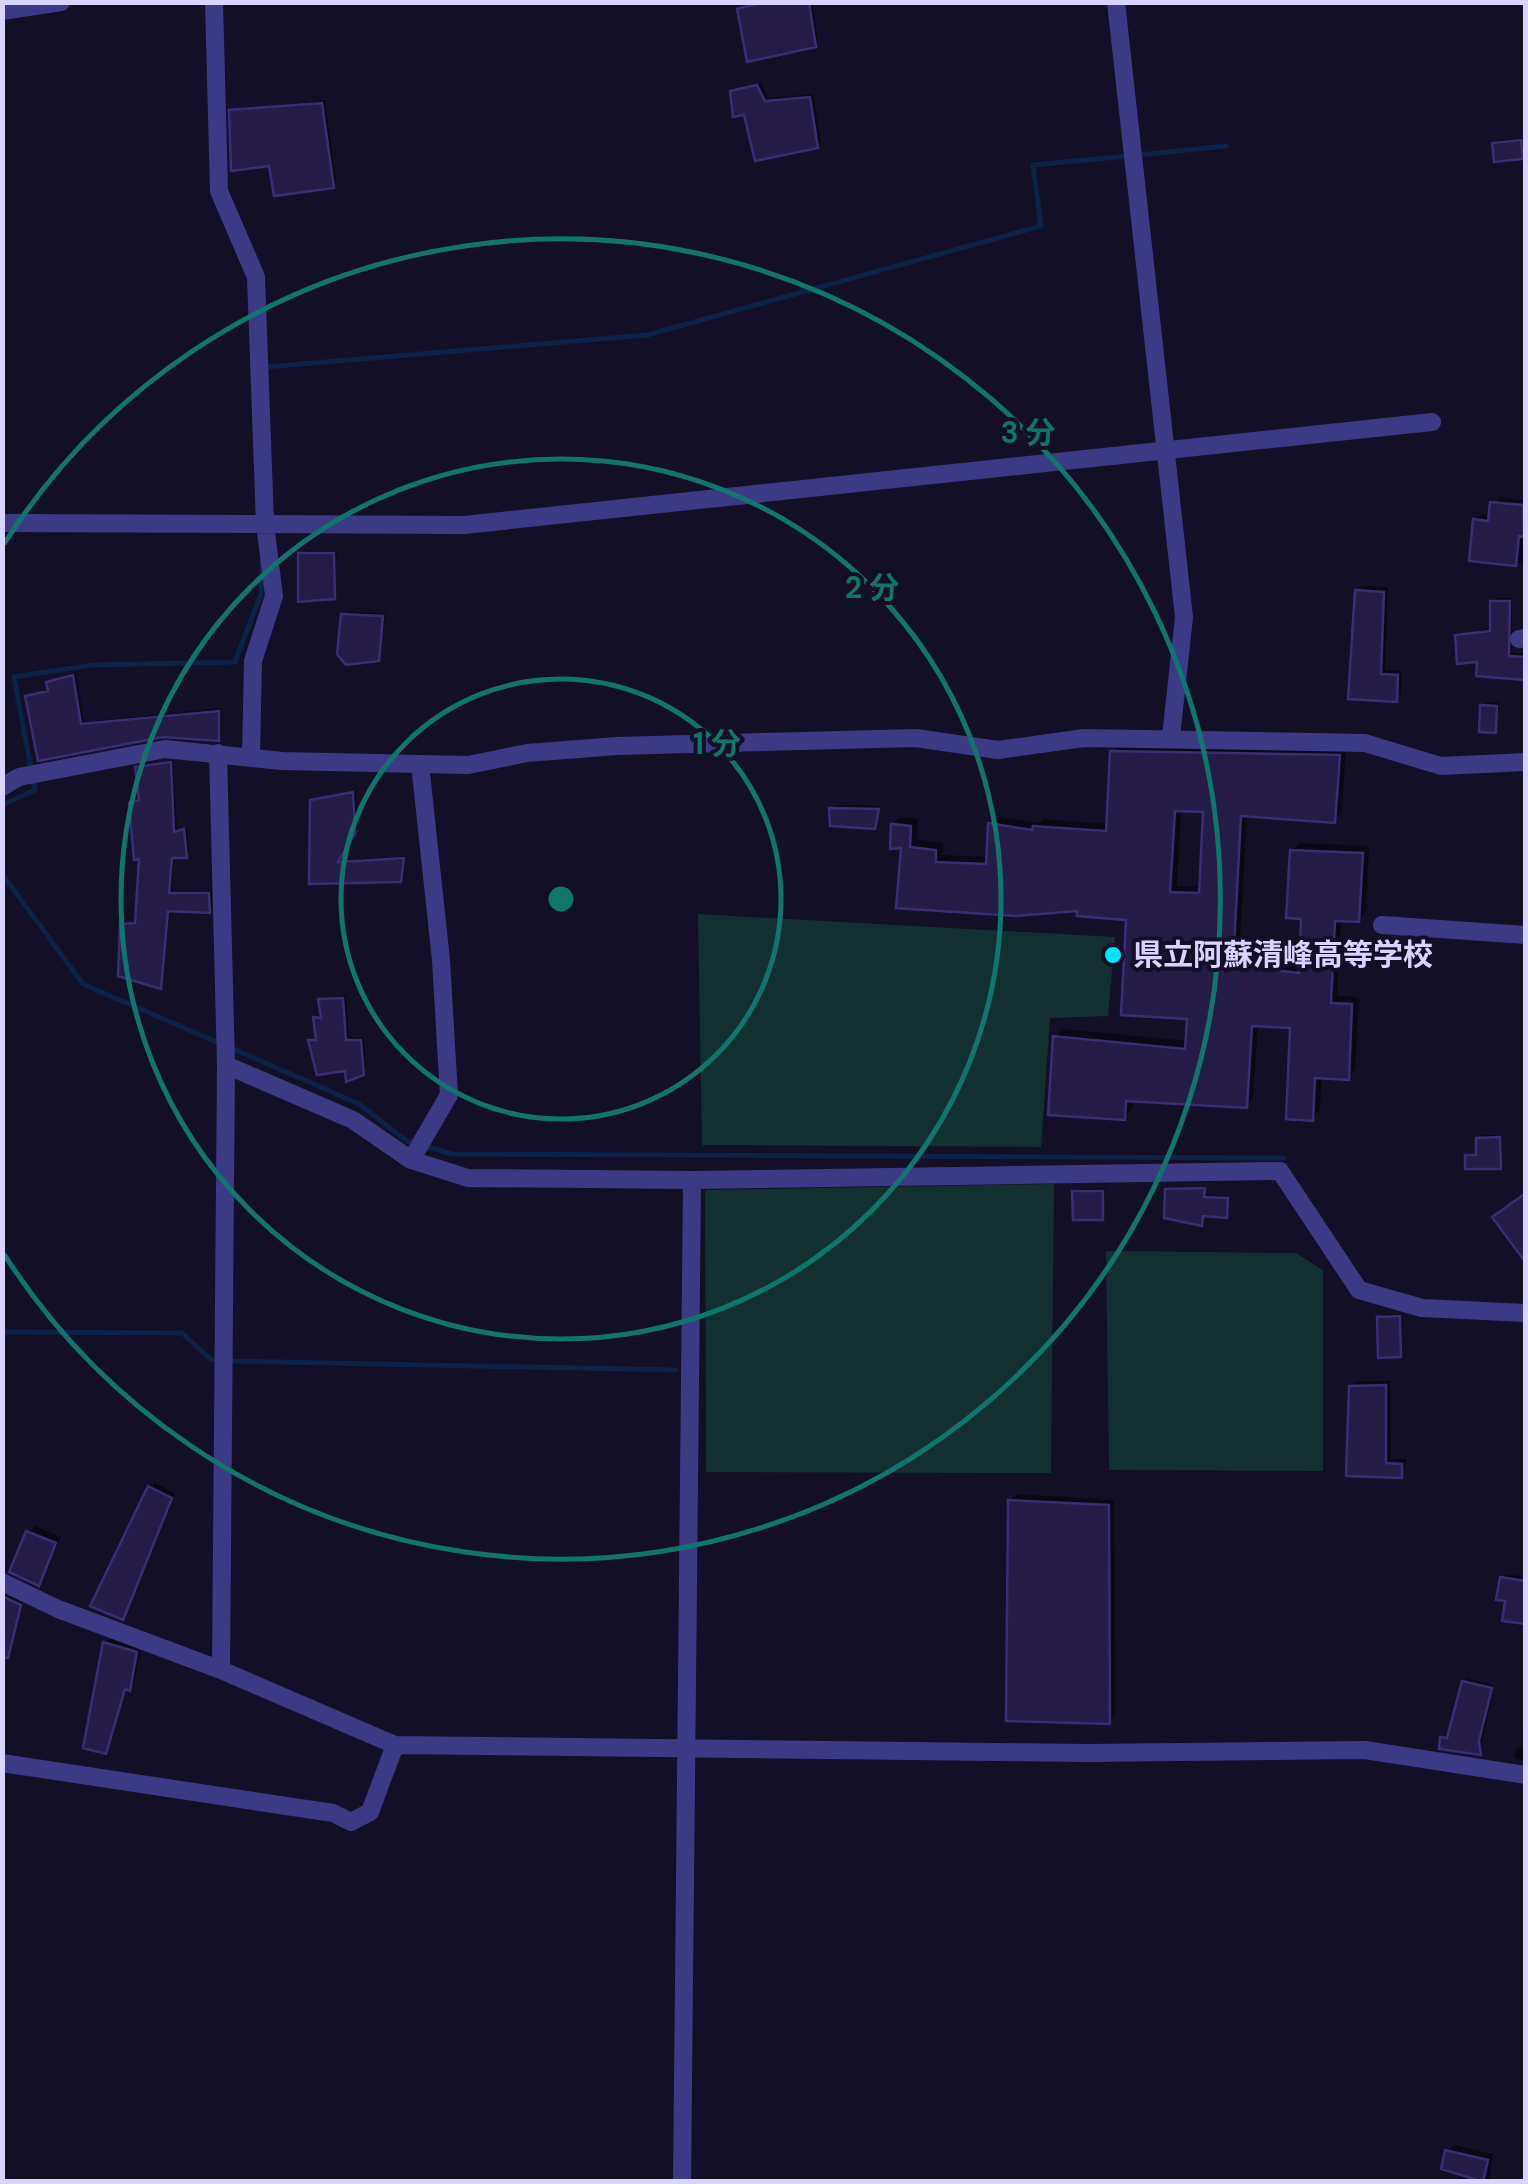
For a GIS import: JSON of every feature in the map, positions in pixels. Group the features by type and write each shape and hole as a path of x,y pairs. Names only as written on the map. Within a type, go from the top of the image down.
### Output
{"street":[{"path":"2,11 61,2"},
{"path":"214,2 220,192 256,277 265,524 274,596 252,661 251,757"},
{"path":"1116,2 1184,617 1171,737"},
{"path":"2,523 464,525 1432,422"},
{"path":"2,787 20,777 165,749 251,757 468,766 527,753 617,746 916,738 998,750 1084,738 1171,737 1365,743 1441,766 1526,762"},
{"path":"218,752 226,1066 222,1670"},
{"path":"412,1160 449,1095 441,960 420,764"},
{"path":"1382,925 1526,935"},
{"path":"226,1066 353,1120 412,1160 468,1178 692,1180 1280,1171 1359,1290 1422,1308 1526,1313"},
{"path":"682,2182 692,1180"},
{"path":"2,1582 58,1609 222,1670 395,1745 1089,1754 1365,1750 1526,1774"},
{"path":"2,1763 333,1813 351,1822 370,1812 395,1745"}],"green space":[{"path":"698,914 1115,937 1108,1016 1050,1018 1041,1147 702,1145"},
{"path":"1054,1184 1051,1473 706,1472 705,1190"},
{"path":"1106,1251 1296,1253 1323,1270 1323,1471 1109,1470"}],"building":[{"path":"764,2 809,2 816,47 747,62 737,9"},
{"path":"757,85 765,101 810,97 818,148 755,161 744,115 733,117 730,91"},
{"path":"322,103 334,188 274,196 269,166 231,171 229,110"},
{"path":"1521,140 1523,159 1494,162 1492,143"},
{"path":"1490,502 1523,505 1524,537 1519,536 1516,566 1469,561 1473,519 1488,521"},
{"path":"298,553 334,553 335,599 298,602"},
{"path":"1355,590 1384,592 1381,674 1398,675 1397,702 1348,699"},
{"path":"1490,601 1510,601 1509,656 1526,657 1526,680 1476,676 1477,662 1457,664 1455,635 1490,631"},
{"path":"341,614 383,616 379,661 346,665 337,654"},
{"path":"73,675 81,724 219,711 219,741 163,737 38,761 25,696 48,691 46,682"},
{"path":"1480,705 1497,706 1496,733 1479,732"},
{"path":"1110,751 1340,755 1335,823 1241,816 1233,965 1299,973 1301,919 1286,918 1290,850 1363,853 1359,922 1335,921 1331,1003 1352,1004 1349,1080 1315,1078 1313,1121 1286,1119 1290,1028 1252,1026 1247,1108 1126,1101 1125,1120 1048,1115 1053,1036 1185,1049 1187,1019 1121,1015 1126,920 1077,916 1077,911 1016,916 896,908 901,848 890,849 891,824 911,826 910,847 936,850 936,862 986,864 988,823 1032,830 1033,826 1106,831","holes":["1175,811 1203,812 1199,893 1170,892"]},
{"path":"171,762 174,832 184,829 187,858 172,858 169,893 209,893 210,913 168,911 161,989 118,976 120,924 135,923 139,859 134,860 129,803 139,800 135,767"},
{"path":"353,792 355,834 338,862 404,858 401,882 309,884 310,800"},
{"path":"829,808 879,809 875,829 830,826"},
{"path":"343,998 346,1040 361,1040 364,1075 346,1082 345,1071 317,1075 308,1040 316,1040 313,1017 321,1018 318,999"},
{"path":"1500,1137 1501,1169 1465,1169 1465,1155 1476,1155 1476,1138"},
{"path":"1205,1188 1204,1197 1228,1198 1227,1218 1203,1216 1202,1226 1164,1218 1165,1189"},
{"path":"1072,1191 1103,1191 1103,1220 1073,1220"},
{"path":"1526,1193 1526,1263 1492,1217"},
{"path":"1400,1316 1401,1357 1378,1358 1377,1317"},
{"path":"1386,1385 1386,1463 1402,1464 1402,1478 1346,1476 1349,1386"},
{"path":"148,1486 172,1498 123,1620 90,1606"},
{"path":"1008,1500 1109,1505 1110,1724 1006,1721"},
{"path":"26,1531 56,1543 39,1586 9,1572"},
{"path":"1500,1577 1526,1581 1526,1624 1502,1621 1505,1601 1496,1600"},
{"path":"2,1596 21,1605 8,1658 2,1658"},
{"path":"103,1642 137,1652 130,1691 125,1689 106,1754 83,1748"},
{"path":"1462,1681 1492,1688 1479,1741 1481,1755 1439,1749 1440,1737 1447,1738"},
{"path":"1445,2150 1488,2160 1483,2182 1441,2169"}],"waterway":[{"path":"1139,155 1226,146"},
{"path":"265,367 647,335 1041,226 1033,165 1128,156"},
{"path":"2,805 35,790 14,677 92,665 235,662 261,594 262,562"},
{"path":"2,874 83,984 219,1043"},
{"path":"229,1047 359,1104 407,1141 452,1154 1284,1158"},
{"path":"2,1332 182,1333 210,1359 219,1360"},
{"path":"230,1361 676,1370"}],"place":[{"name":"県立阿蘇清峰高等学校","path":"1113,955"}]}
